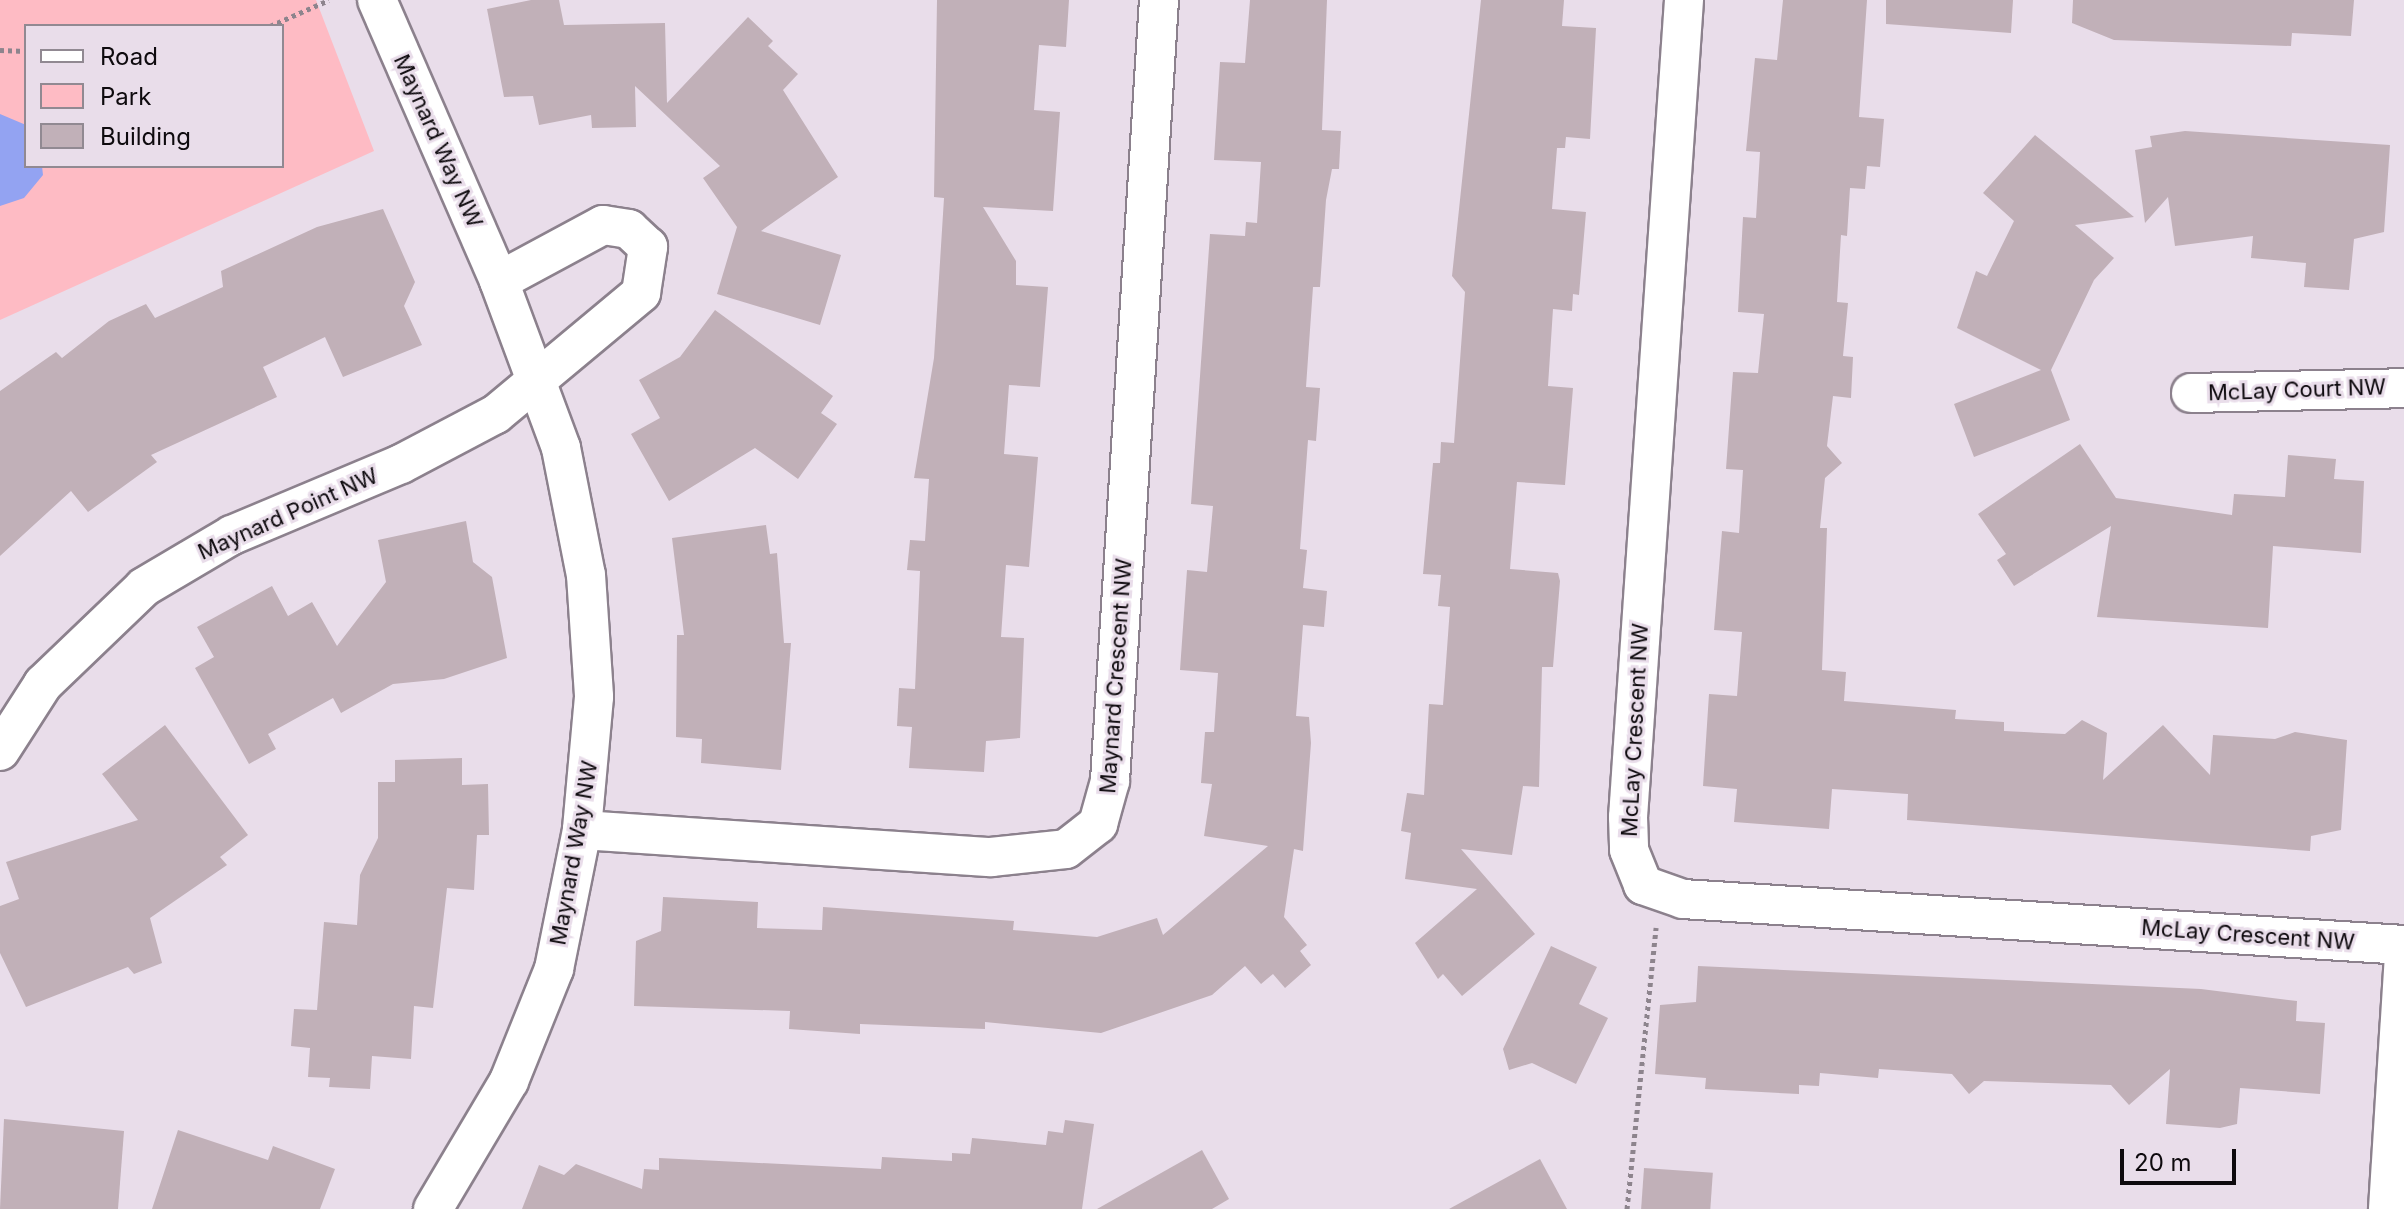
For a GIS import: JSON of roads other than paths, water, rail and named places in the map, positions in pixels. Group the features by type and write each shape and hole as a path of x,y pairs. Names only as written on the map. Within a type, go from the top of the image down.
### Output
{"street":[{"name":"Maynard Way NW","path":"377,0 499,281 537,378 574,502 586,575 594,697 582,830 554,969 509,1081 433,1209"},
{"name":"Maynard Crescent NW","path":"582,830 991,857 1066,849 1098,824 1110,781 1159,0"},
{"name":"McLay Crescent NW","path":"1684,0 1628,817 1635,874 1659,894 2404,945"},
{"path":"499,281 603,225 629,229 648,247 641,293 537,378"},
{"name":"Maynard Point NW","path":"0,751 43,684 144,587 232,535 460,436 537,378"},
{"name":"McLay Court NW","path":"2191,393 2404,388"},
{"path":"2388,1209 2404,955"}],"water":[{"path":"0,114 24,124 24,168 42,168 43,175 24,198 0,206"}]}
